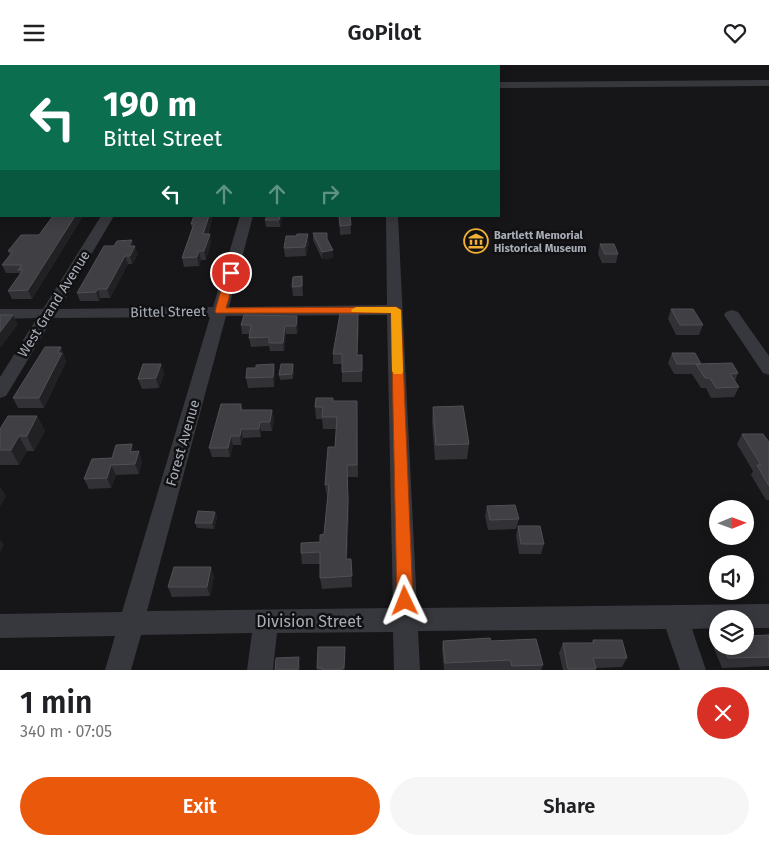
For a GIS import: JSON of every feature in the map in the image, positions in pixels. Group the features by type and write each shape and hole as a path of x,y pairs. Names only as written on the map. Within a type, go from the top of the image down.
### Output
{"street":[{"path":"500,85 769,83"},
{"name":"West Grand Avenue","path":"0,392 107,217"},
{"name":"Forest Avenue","path":"118,670 247,217"},
{"path":"392,217 407,670"},
{"name":"Bittel Street","path":"0,314 396,310"},
{"path":"732,315 769,369"},
{"name":"Division Street","path":"0,626 266,621 769,616"},
{"path":"675,617 693,670"},
{"path":"260,670 266,621"}],"building":[{"path":"52,217 74,217 28,290 8,291 23,270 18,270 22,265 2,265 13,251 8,251 21,235 39,235"},
{"path":"194,217 209,217 203,234 210,234 204,251 199,251 197,257 182,258 194,224 191,224"},
{"path":"266,217 280,217 279,220 265,220"},
{"path":"339,217 350,217 351,225 340,226"},
{"path":"313,233 327,233 327,239 333,250 322,252"},
{"path":"297,234 308,234 305,247 284,248 286,236 296,236"},
{"path":"132,240 129,246 135,246 130,256 125,256 107,289 98,289 96,292 77,293 104,246 114,246 117,241"},
{"path":"600,244 614,244 618,254 605,254"},
{"path":"302,276 302,286 292,287 293,277"},
{"path":"671,309 693,309 703,325 680,325"},
{"path":"340,314 358,314 357,355 362,355 362,371 342,372 342,354 333,354"},
{"path":"0,315 13,315 0,332"},
{"path":"244,315 297,316 296,326 285,326 283,343 269,343 269,337 249,338 251,325 241,325"},
{"path":"45,347 61,347 58,353 62,353 39,398 13,398"},
{"path":"672,353 695,353 701,364 677,364"},
{"path":"732,363 738,373 730,374 739,387 716,388 710,378 705,378 696,364"},
{"path":"143,364 161,364 156,378 138,379"},
{"path":"274,364 273,377 246,378 247,368 256,368 256,365"},
{"path":"281,364 293,364 292,374 279,375"},
{"path":"316,398 333,398 333,401 357,401 357,465 347,465 346,559 351,559 352,576 320,578 320,552 301,553 301,543 320,542 320,535 324,534 329,484 325,485 328,447 335,447 337,417 322,417 323,407 315,407"},
{"path":"221,404 241,404 240,410 272,410 270,422 260,422 259,429 241,429 240,436 231,436 228,448 209,448"},
{"path":"463,406 469,444 436,445 433,407"},
{"path":"8,416 37,416 27,436 19,436 11,450 0,450 0,429"},
{"path":"742,434 763,434 769,442 769,486 757,465 761,465"},
{"path":"132,444 130,452 139,451 135,464 111,465 107,478 84,479 92,459 112,458 116,445"},
{"path":"515,505 519,519 490,520 487,506"},
{"path":"198,511 215,512 212,523 195,523"},
{"path":"518,526 540,526 544,544 521,544"},
{"path":"174,567 211,567 207,587 168,587"},
{"path":"769,635 769,657 728,658 727,655 754,655 754,636"},
{"path":"490,638 491,641 536,639 543,665 512,666 510,660 445,663 443,641"},
{"path":"593,640 622,640 627,658 593,658 596,669 568,669 563,643 594,643"},
{"path":"318,647 345,647 344,668 341,668 341,670 322,670 322,668 317,668"},
{"path":"299,657 298,670 275,670 276,658"}],"slow traffic":[{"path":"356,310 396,310 398,371"}],"place":[{"name":"Bartlett Memorial Historical Museum","path":"476,241"}],"route":[{"path":"231,273 220,311 396,310 405,601"}]}
